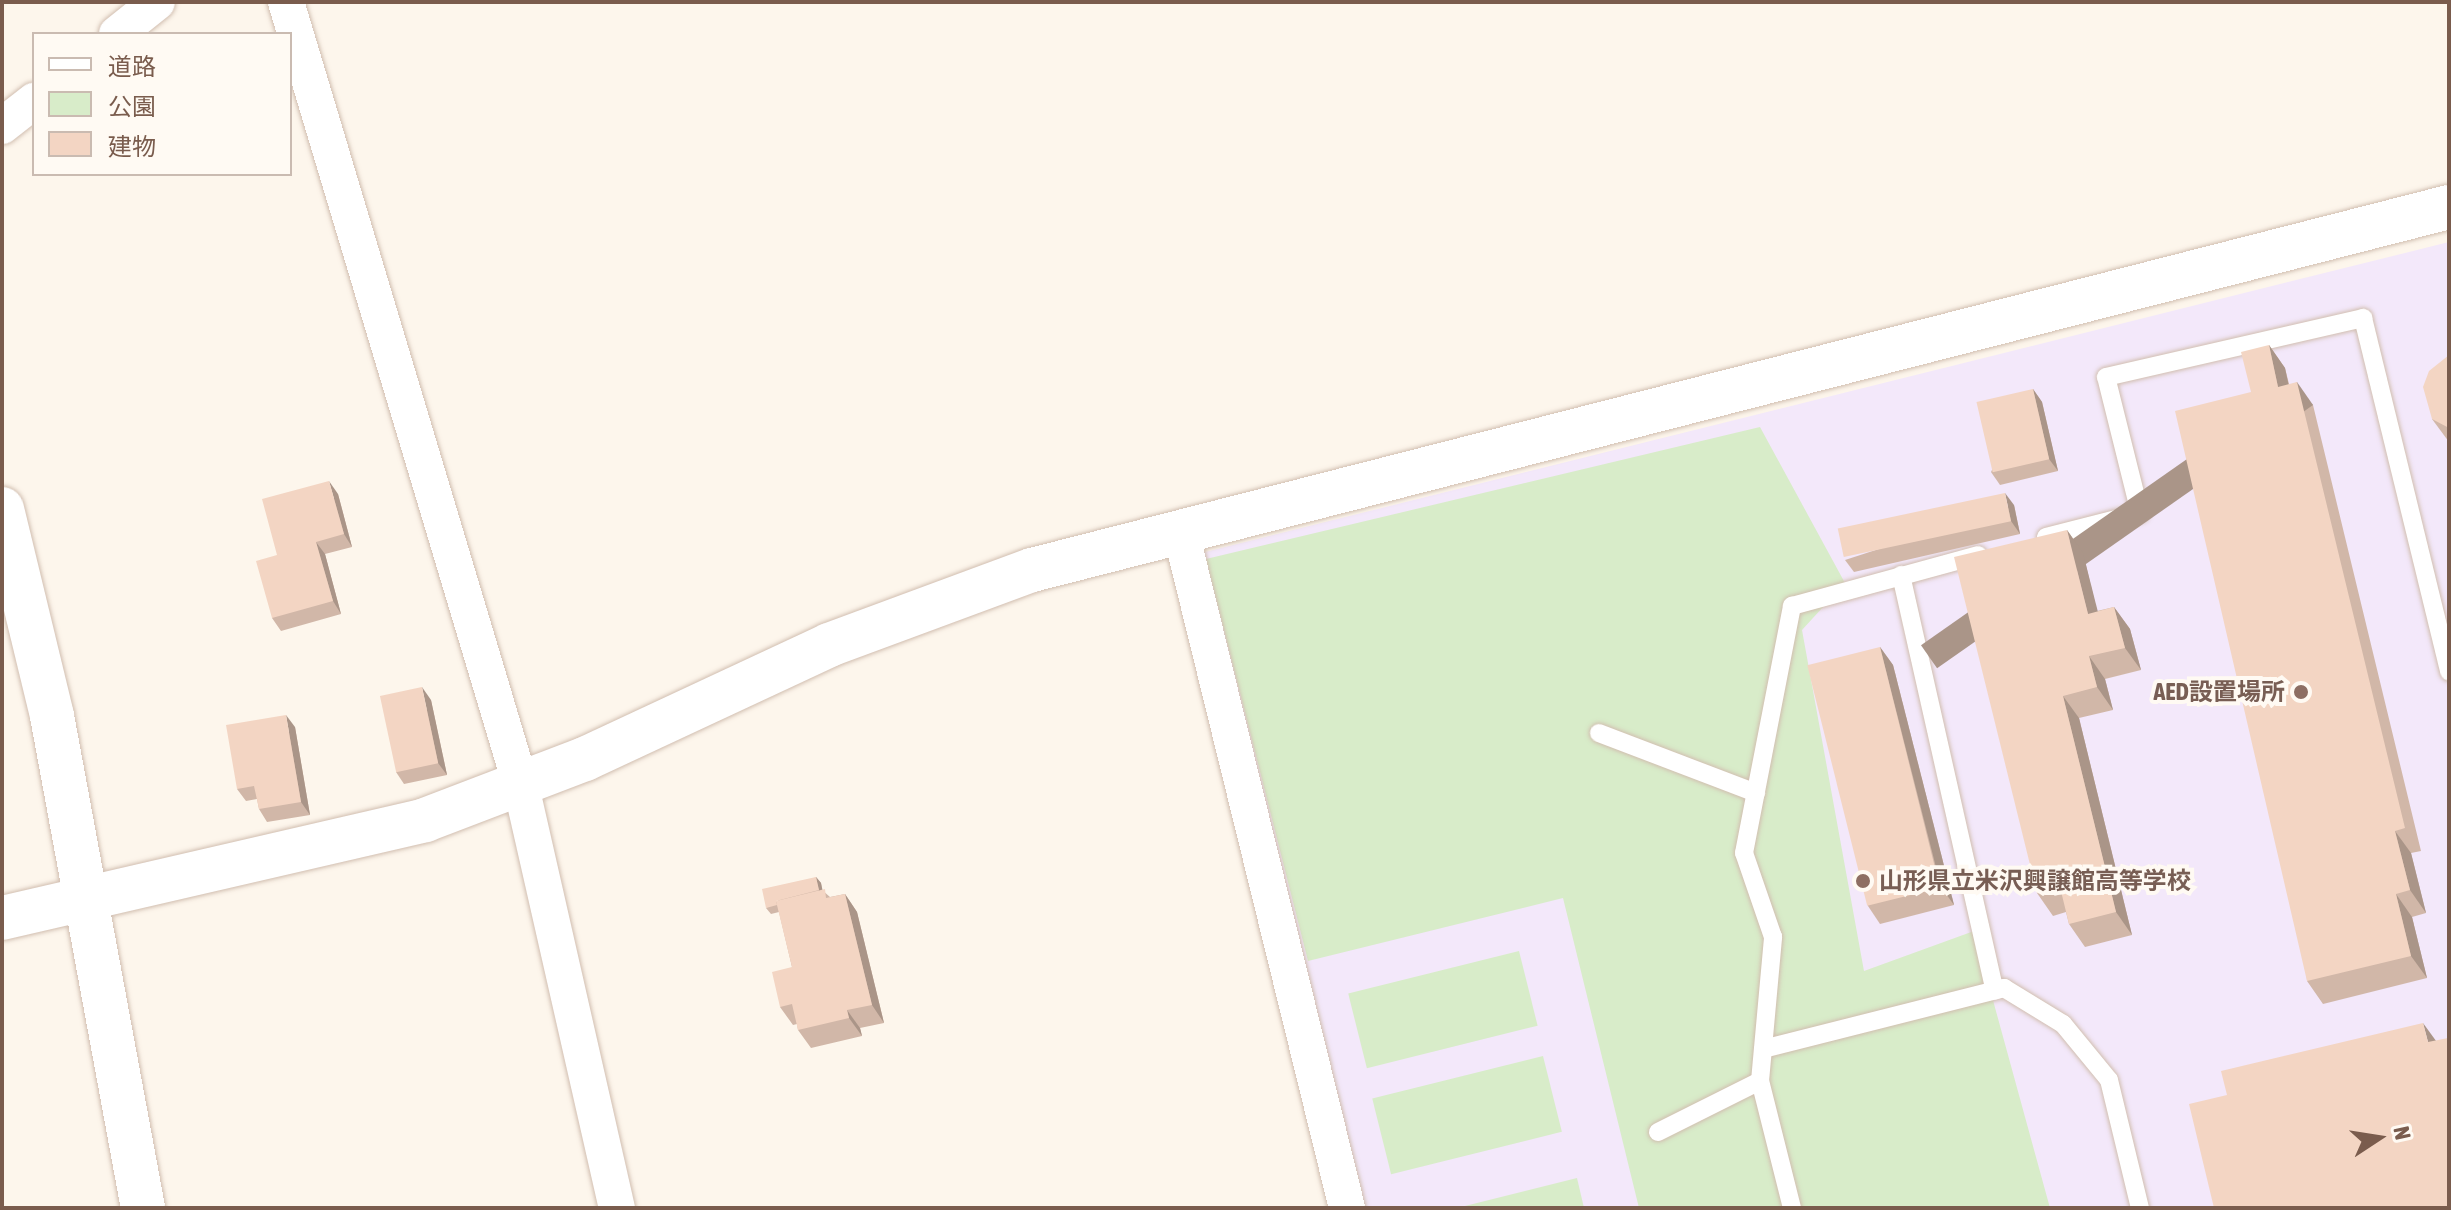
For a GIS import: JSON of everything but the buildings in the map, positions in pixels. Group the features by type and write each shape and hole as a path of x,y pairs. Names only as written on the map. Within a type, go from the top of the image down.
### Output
{"street":[{"path":"120,32 157,2"},
{"path":"286,2 521,786 617,1208"},
{"path":"2,126 32,103"},
{"path":"2,918 425,820 521,786 928,606 1180,529 2449,207"},
{"path":"2,509 87,898 143,1208"},
{"path":"1180,529 1347,1208"}],"lane":[{"path":"1792,1208 1760,1081 1773,937 1744,853 1792,606 2140,513 2106,377 2363,318 2449,672"},
{"path":"1901,575 1995,991"},
{"path":"1599,733 1756,793"},
{"path":"1763,1049 2004,988 2063,1024 2109,1080 2140,1208"},
{"path":"1658,1132 1760,1081"}],"shaded area":[{"name":"山形県立米沢興譲館高等学校","path":"2449,242 2449,1208 1356,1208 1197,554"}],"green space":[{"path":"1760,427 1845,583 1802,630 1864,971 1974,931 2050,1208 1639,1208 1563,898 1308,961 1206,559"},
{"path":"1519,951 1538,1026 1367,1068 1348,994"},
{"path":"1543,1056 1562,1132 1391,1174 1372,1099"},
{"path":"1577,1178 1584,1208 1457,1208"}],"place":[{"name":"AED設置場所","path":"2301,692"},
{"name":"山形県立米沢興譲館高等学校","path":"1863,881"}]}
